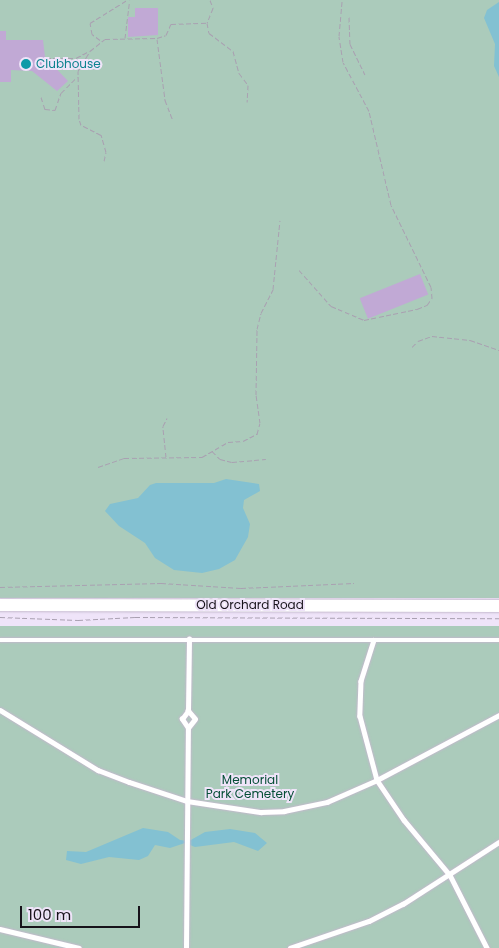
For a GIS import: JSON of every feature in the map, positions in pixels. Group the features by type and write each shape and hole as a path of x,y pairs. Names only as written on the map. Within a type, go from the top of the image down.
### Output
{"main road":[{"name":"Old Orchard Road","path":"0,605 499,606"}],"lane":[{"path":"0,640 499,640"},
{"path":"186,948 188,728 182,719 188,711 189,640"},
{"path":"374,640 361,681 360,716 377,780 404,820 450,875 487,948"},
{"path":"0,710 98,770 187,801 240,811 284,811 327,802 377,780 499,715"},
{"path":"188,711 195,719 188,728"},
{"path":"290,948 369,921 450,875 499,842"},
{"path":"0,930 79,948"}],"path":[{"path":"125,39 128,0"},
{"path":"100,41 92,34 90,23 128,0"},
{"path":"210,0 213,8 207,23 212,37 233,51 239,73 248,85 247,102"},
{"path":"299,270 332,306 364,320 377,320 417,309 432,298 431,287 391,205 369,110 343,62 339,36 342,0"},
{"path":"349,17 350,44 365,75"},
{"path":"104,160 106,152 101,135 80,123 78,76 80,67 90,51 100,41 157,38 166,35 171,24 207,23"},
{"path":"157,38 165,100 173,121"},
{"path":"46,58 76,58 90,51"},
{"path":"41,97 45,108 55,110 61,93 78,76"},
{"path":"98,467 124,458 202,457 228,442 251,438 259,431 256,395 257,328 261,313 273,289 280,220"},
{"path":"412,347 418,340 432,336 470,340 499,350"},
{"path":"166,457 163,426 167,418"},
{"path":"211,451 220,459 232,462 266,459"},
{"path":"0,587 161,583 242,588 354,583"},
{"path":"0,617 78,620 135,617 499,618"}],"green space":[{"path":"0,0 499,0 499,598 0,598"},
{"name":"Memorial Park Cemetery","path":"0,626 499,626 499,948 0,948"}],"water":[{"path":"499,2 499,77 494,66 495,44 484,18 487,10"},
{"path":"226,479 259,484 260,491 244,500 243,508 250,524 248,537 235,560 219,569 202,573 174,570 155,558 145,543 119,526 105,511 110,504 138,498 150,485 156,483 214,483"},
{"path":"143,828 168,832 180,840 189,841 205,832 230,829 255,833 267,843 258,851 234,842 195,847 185,843 170,848 155,845 148,856 139,860 109,857 81,864 66,860 67,851 86,852"}],"building":[{"path":"135,8 158,8 158,35 128,37 128,17 135,17"},
{"name":"Clubhouse","path":"0,31 6,31 6,40 43,40 45,57 68,81 57,91 32,71 11,70 11,82 0,82"},
{"path":"420,274 428,294 368,319 360,298"}],"place":[{"name":"Clubhouse","path":"26,64"}]}
